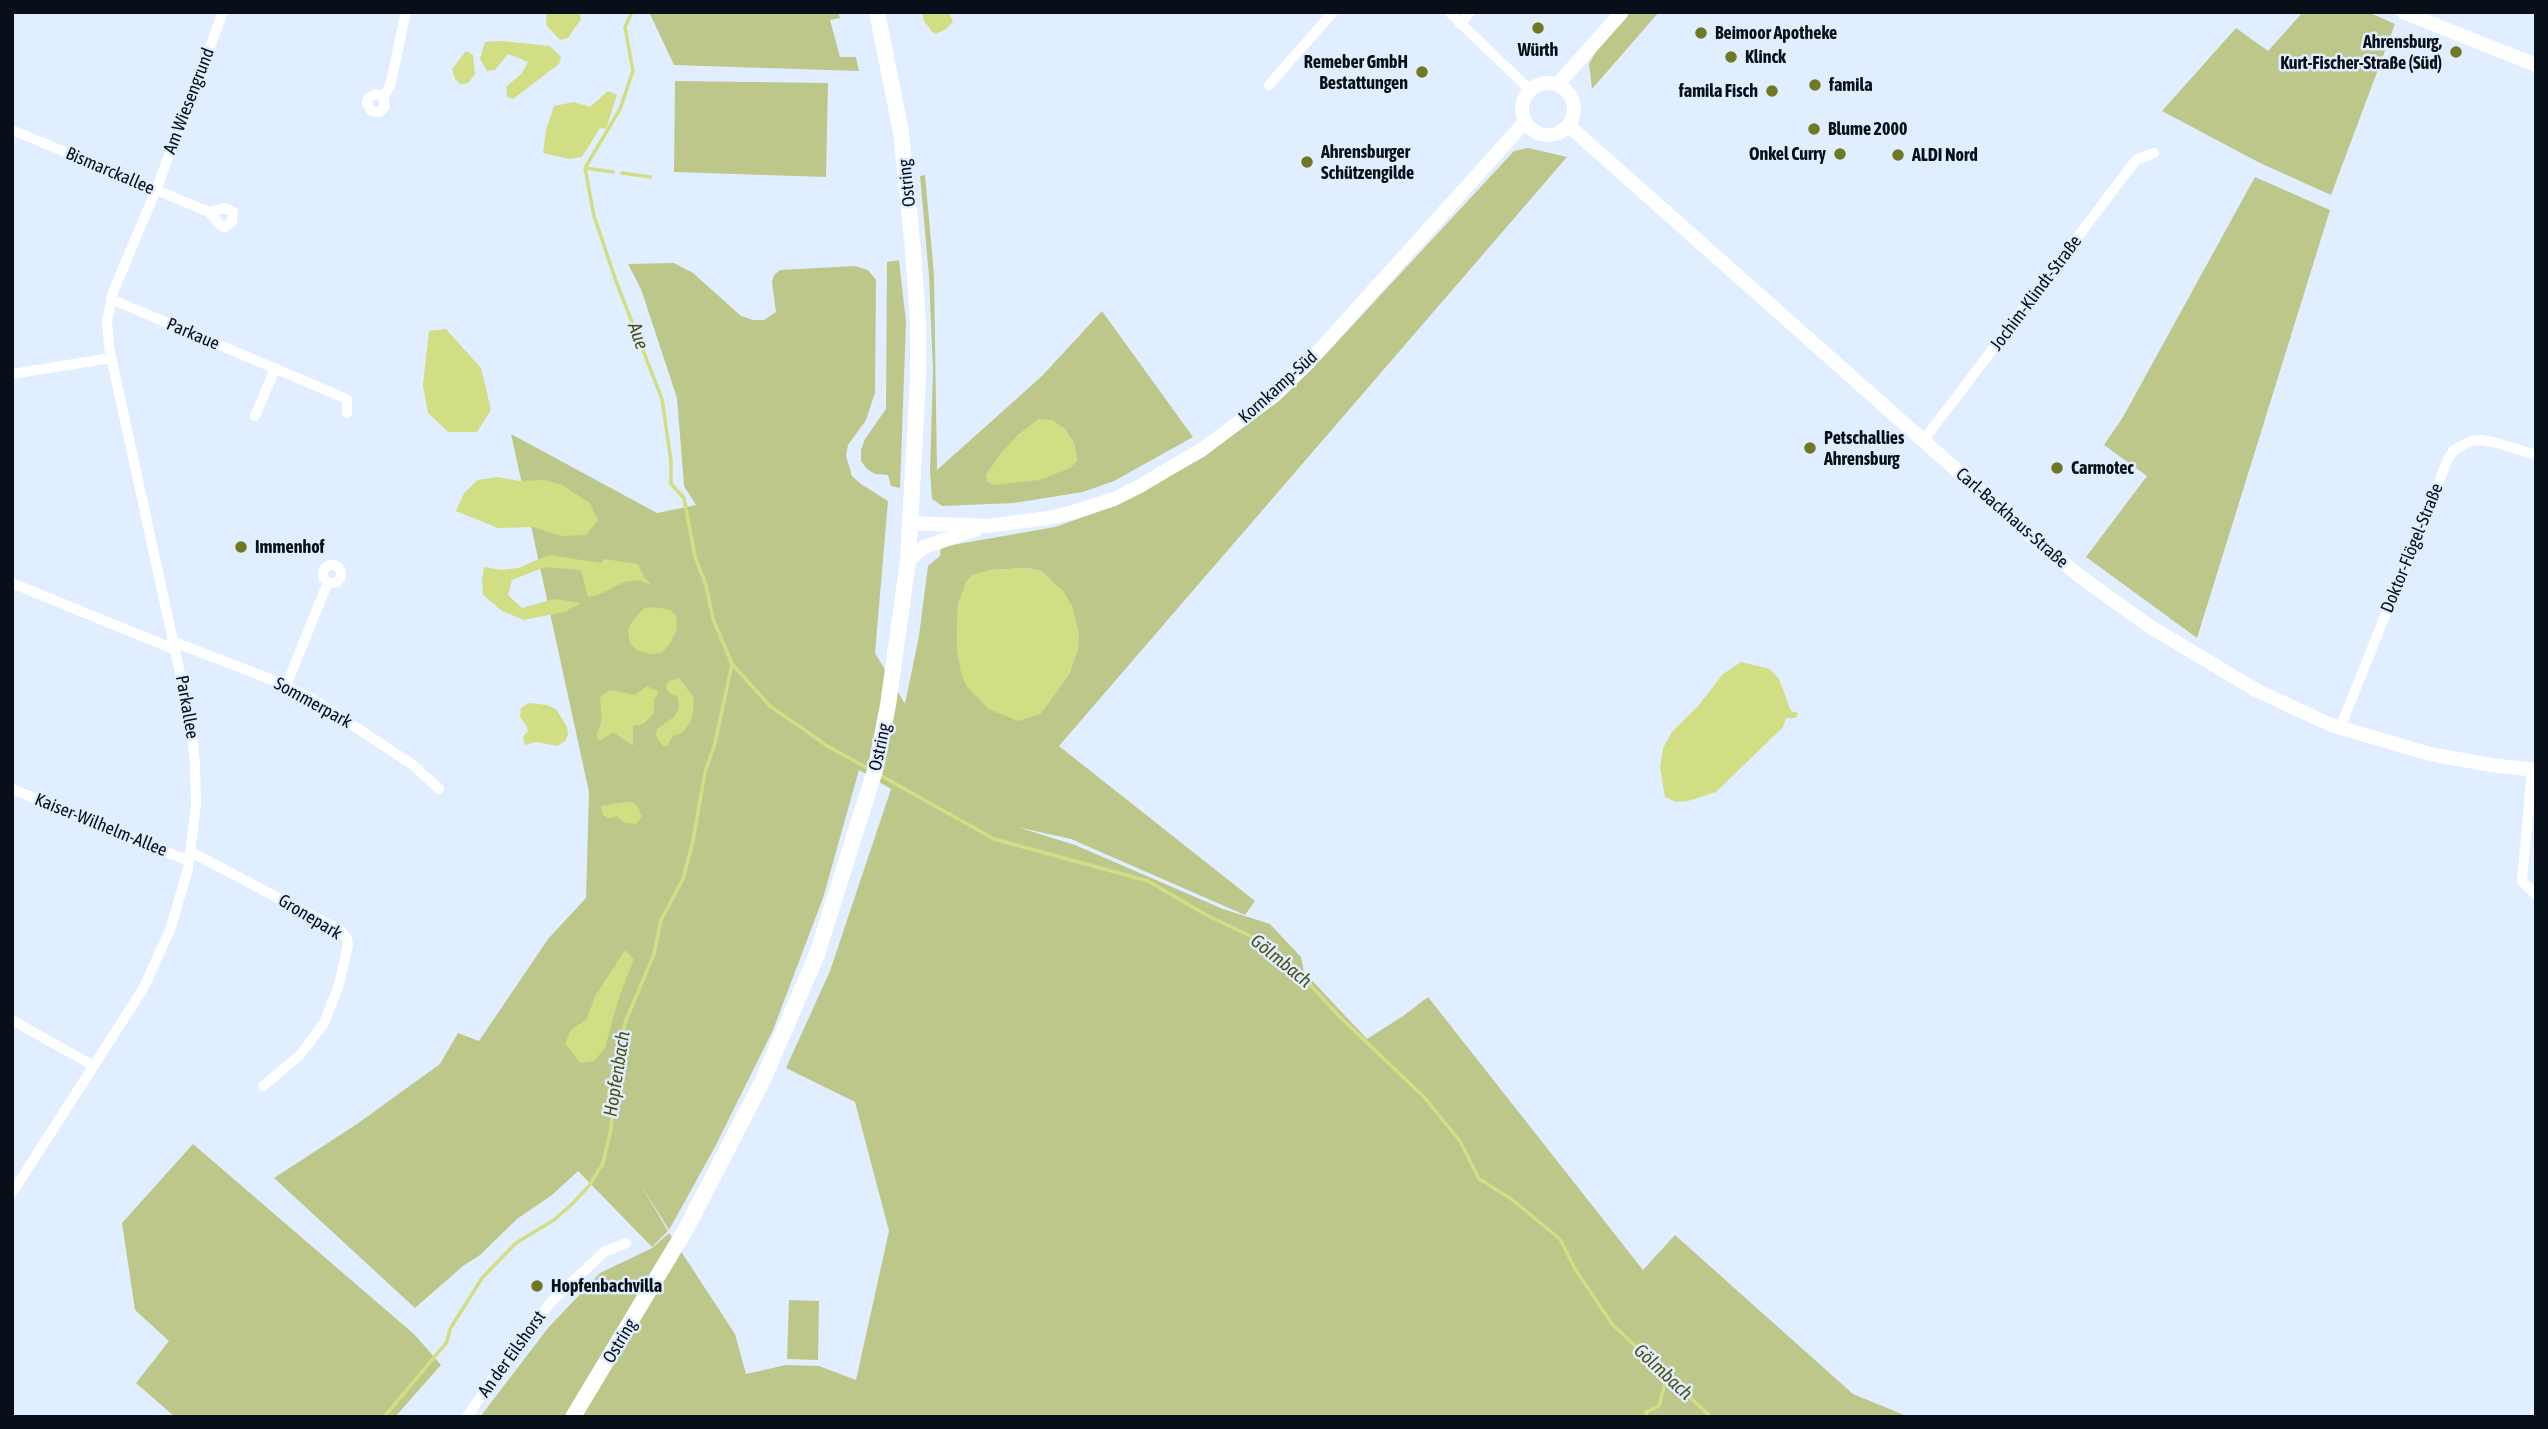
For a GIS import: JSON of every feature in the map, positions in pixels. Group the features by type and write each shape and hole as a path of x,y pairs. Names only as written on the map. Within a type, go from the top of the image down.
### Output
{"main road":[{"name":"Ostring","path":"573,1417 686,1229 762,1082 817,954 876,767 888,705 908,561 918,379 917,310 901,132 877,12"}],"street":[{"name":"Am Wiesengrund","path":"156,190 223,12"},
{"path":"383,97 390,86 406,12"},
{"path":"1269,85 1333,12"},
{"path":"1449,12 1530,90"},
{"path":"1460,23 1470,12"},
{"path":"1562,87 1622,12"},
{"path":"2403,12 2536,65"},
{"path":"1546,82 1562,87 1575,103 1573,119 1569,126 1563,131 1548,135 1530,126 1522,108 1530,90 1546,82"},
{"name":"Kornkamp-Süd","path":"908,561 924,547 988,526 1048,518 1114,499 1182,462 1238,424 1292,379 1502,147 1530,126"},
{"name":"Carl-Backhaus-Straße","path":"1569,126 2049,551 2140,620 2246,685 2293,709 2340,728 2430,754 2534,770"},
{"name":"Bismarckallee","path":"12,130 209,212"},
{"name":"Jochim-Klindt-Straße","path":"1923,441 2136,160 2154,153"},
{"name":"Parkallee","path":"12,1194 143,989 177,910 190,856 196,805 190,719 106,329 111,299 156,190"},
{"name":"Parkaue","path":"111,299 347,399 347,413"},
{"path":"12,374 111,358"},
{"path":"255,416 275,369"},
{"name":"Doktor-Flögel-Straße","path":"2340,728 2443,471 2454,450 2471,440 2481,440 2536,455"},
{"path":"910,523 923,535 940,541"},
{"name":"Kornkamp-Süd","path":"910,523 988,526"},
{"path":"286,686 328,582"},
{"name":"Sommerpark","path":"12,583 286,686 347,720 413,765 439,789"},
{"path":"2534,770 2522,881 2536,895"},
{"name":"Kaiser-Wilhelm-Allee","path":"12,789 190,856"},
{"name":"Gronepark","path":"190,856 341,931 347,938 348,945 339,985 324,1023 295,1061 263,1086"},
{"path":"12,1020 94,1066"},
{"name":"An der Eilshorst","path":"467,1417 498,1370 551,1302 604,1252 626,1243"}],"shaded area":[{"path":"547,12 580,12 581,19 568,38 560,40 546,25"},
{"path":"649,12 838,12 840,18 830,20 840,57 856,57 859,71 674,65"},
{"path":"923,12 949,12 953,22 936,34 923,19"},
{"path":"1628,12 1659,12 1592,89 1589,64"},
{"path":"2303,12 2368,12 2395,24 2331,195 2260,163 2162,111 2236,28 2268,51"},
{"path":"485,42 550,46 561,57 559,64 513,99 507,97 506,87 522,73 528,62 508,54 495,70 487,71 480,59"},
{"path":"466,51 473,55 475,74 468,83 460,84 452,69"},
{"path":"675,81 828,83 826,177 674,172"},
{"path":"608,91 617,95 606,129 600,128 582,157 569,159 543,153 546,130 554,106 574,102 590,107"},
{"path":"1528,148 1567,157 1059,746 1255,901 1245,915 1071,839 1017,827 1075,845 1223,909 1270,924 1301,957 1304,972 1367,1039 1428,997 1643,1270 1675,1235 1853,1394 1909,1417 480,1417 548,1328 600,1273 652,1248 669,1233 735,1334 746,1374 786,1365 819,1366 856,1380 889,1231 855,1102 786,1068 830,971 891,789 859,770 823,898 773,1030 716,1145 669,1230 639,1182 668,1231 652,1247 578,1171 552,1195 517,1219 480,1255 463,1266 415,1308 274,1178 357,1124 440,1064 458,1033 479,1041 548,939 586,898 589,792 511,434 657,513 696,505 684,486 677,398 641,289 628,264 674,263 693,273 741,316 753,320 764,320 776,312 772,282 774,275 780,270 855,266 868,270 876,280 875,393 866,420 848,445 846,456 852,476 888,501 875,653 905,704 919,636 928,566 940,556 941,547 1055,527 1115,506 1204,457 1285,394 1325,355 1514,151","holes":["1027,568 1041,571 1072,606 1078,649 1069,674 1040,714 1003,714 989,709 957,650 958,604 990,570"]},
{"path":"925,175 934,275 937,470 1042,376 1102,311 1193,437 1114,481 1083,492 1014,503 942,506 932,499 930,471 933,370 929,276 920,176","holes":["1039,419 1064,428 1074,443 1077,461 986,475 1017,436"]},
{"path":"2255,177 2330,210 2197,638 2086,557 2147,476 2104,445 2123,417"},
{"path":"899,260 906,322 900,488 891,486 888,475 875,474 861,461 865,439 886,409 887,262"},
{"path":"446,329 481,368 491,410 477,432 448,432 428,413 423,385 429,331"},
{"path":"1039,419 1052,420 1064,428 1074,443 1077,461 1070,468 1040,480 993,485 987,481 986,475 1001,453"},
{"path":"498,477 520,481 545,480 562,485 590,503 598,520 586,535 561,536 533,527 498,528 456,511 464,493 478,480"},
{"path":"549,555 601,563 604,559 638,564 644,577 652,585 637,580 624,582 588,597 581,570 545,567 512,580 508,595 522,608 554,599 581,603 564,612 524,620 502,611 483,595 484,567 501,570 518,568"},
{"path":"1027,568 1041,571 1064,592 1072,606 1079,633 1078,649 1069,674 1040,714 1018,721 989,709 967,687 961,673 957,650 958,604 966,582 972,575 990,570"},
{"path":"644,608 670,610 676,615 677,629 662,653 638,651 630,643 628,630"},
{"path":"1741,662 1770,669 1779,679 1791,711 1798,713 1796,718 1786,718 1783,727 1716,792 1688,801 1676,802 1665,797 1660,767 1663,748 1672,732 1698,706 1723,674"},
{"path":"679,678 694,698 693,712 682,733 673,736 667,746 662,746 656,736 657,729 675,716 679,707 678,697 668,692 666,686 669,681"},
{"path":"647,686 659,692 654,700 651,717 643,724 633,726 633,746 613,732 600,741 596,736 602,720 600,697 610,690 635,695"},
{"path":"529,703 556,709 567,727 568,735 565,741 557,746 536,742 525,745 523,737 528,731 520,717 521,708"},
{"path":"635,803 642,816 636,824 625,823 616,816 608,819 603,815 601,806"},
{"path":"625,950 634,959 619,997 605,1048 594,1061 580,1063 565,1043 571,1030 587,1019 595,996"},
{"path":"193,1144 415,1335 441,1365 395,1417 175,1417 136,1383 169,1341 135,1310 122,1223"},
{"path":"789,1300 819,1301 818,1360 787,1359"}],"waterway":[{"name":"Aue","path":"632,12 625,27 633,71 620,109 585,168 594,216 662,399 671,461 671,484 684,498 695,557 706,585 713,619 732,664 770,706 829,747 871,770"},
{"path":"585,168 613,172"},
{"path":"622,173 650,177"},
{"name":"Hopfenbach","path":"384,1417 447,1342 450,1329 482,1278 516,1243 554,1220 572,1204 589,1186 603,1163 611,1129 618,1053 625,1023 654,954 661,920 683,879 693,841 705,772 715,743 732,664"},
{"name":"Gölmbach","path":"878,774 994,839 1148,881 1208,916 1259,940 1304,978 1340,1017 1424,1097 1460,1141 1479,1179 1510,1198 1560,1239 1575,1269 1612,1324 1711,1417"},
{"path":"1647,1417 1646,1412 1659,1406 1667,1376"}],"place":[{"name":"Würth","path":"1538,28"},
{"name":"Beimoor Apotheke","path":"1701,33"},
{"name":"Ahrensburg, Kurt-Fischer-Straße (Süd)","path":"2456,52"},
{"name":"Klinck","path":"1731,57"},
{"name":"Remeber GmbH Bestattungen","path":"1422,72"},
{"name":"famila","path":"1815,85"},
{"name":"famila Fisch","path":"1772,91"},
{"name":"Blume 2000","path":"1814,129"},
{"name":"Onkel Curry","path":"1840,154"},
{"name":"ALDI Nord","path":"1898,155"},
{"name":"Ahrensburger Schützengilde","path":"1307,162"},
{"name":"Petschallies Ahrensburg","path":"1810,448"},
{"name":"Carmotec","path":"2057,468"},
{"name":"Immenhof","path":"241,547"},
{"name":"Hopfenbachvilla","path":"537,1286"}]}
